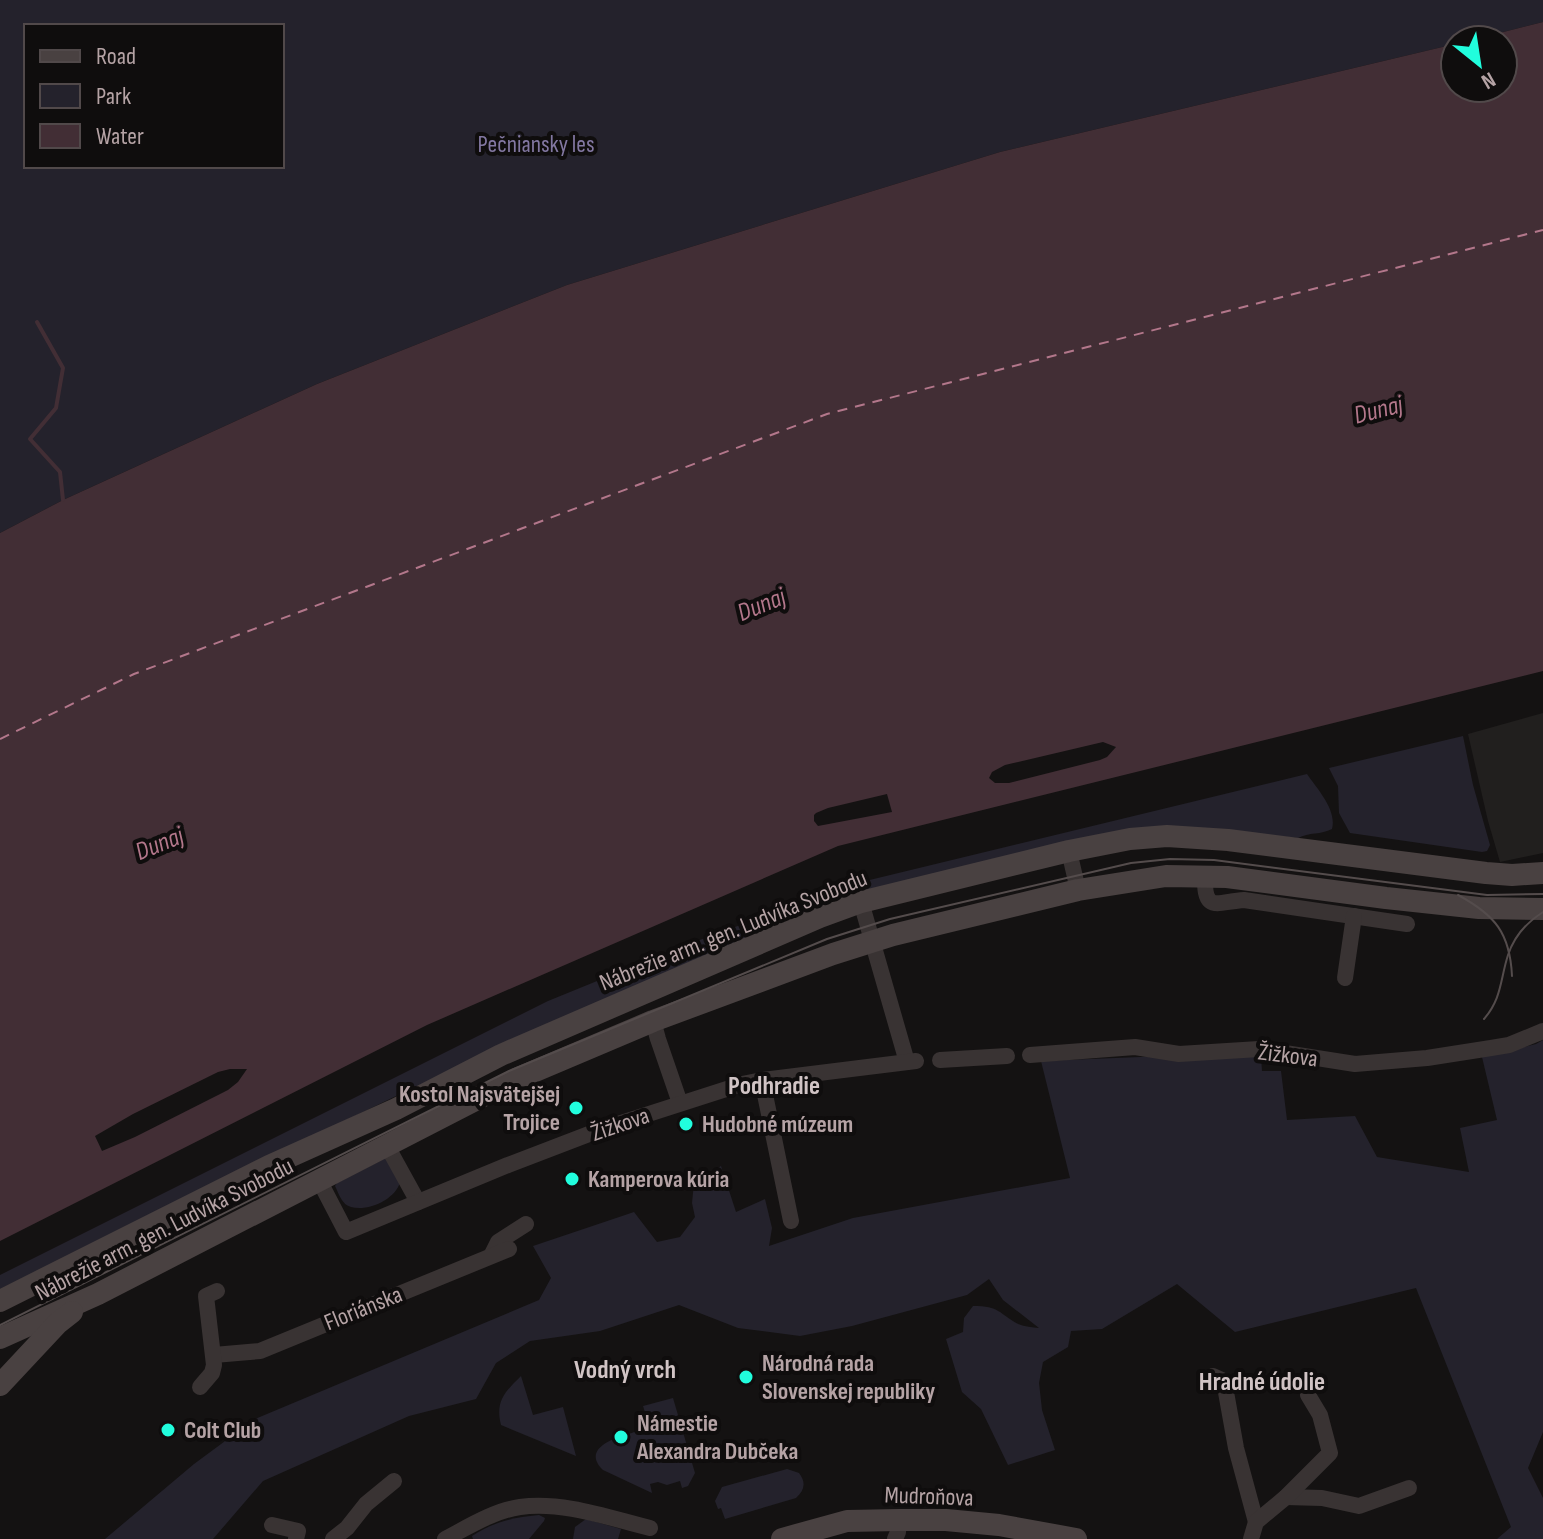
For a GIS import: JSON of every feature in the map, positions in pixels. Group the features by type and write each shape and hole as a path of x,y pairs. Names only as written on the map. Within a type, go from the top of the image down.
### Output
{"main road":[{"name":"Nábrežie arm. gen. Ludvíka Svobodu","path":"0,1301 269,1166 396,1109 501,1055 861,902 1069,851 1130,839 1167,836 1271,845 1486,873 1543,873"},
{"name":"Nábrežie arm. gen. Ludvíka Svobodu","path":"0,1338 98,1294 516,1079 653,1021 873,941 1078,890 1166,876 1205,875 1459,906 1543,909"},
{"path":"0,1385 58,1323 98,1294"},
{"name":"Mudroňova","path":"782,1539 847,1521 897,1529 946,1520 1000,1532 1076,1539"}],"street":[{"path":"1069,851 1078,890"},
{"path":"1205,875 1207,899 1215,904 1244,900 1407,924"},
{"path":"861,902 873,941"},
{"path":"1345,978 1354,916"},
{"name":"Žižkova","path":"319,1180 346,1232 602,1129 680,1103 762,1080 912,1062 873,941"},
{"path":"653,1021 680,1103"},
{"name":"Žižkova","path":"1030,1055 1135,1047 1179,1054 1259,1049 1355,1064 1427,1058 1509,1045 1543,1031"},
{"path":"940,1060 1007,1056"},
{"path":"762,1080 791,1221"},
{"path":"386,1144 418,1202"},
{"path":"489,1251 526,1224"},
{"name":"Floriánska","path":"214,1355 260,1351 489,1251 509,1249"},
{"path":"200,1387 212,1373 214,1355 206,1296 217,1291"},
{"path":"1213,1376 1224,1381 1236,1448 1256,1522 1251,1539"},
{"path":"1256,1522 1330,1453 1320,1415 1308,1395"},
{"path":"333,1539 347,1528 366,1504 394,1481"},
{"path":"1286,1497 1322,1498 1359,1506 1409,1488"},
{"path":"445,1539 495,1514 519,1507 552,1506 650,1528"},
{"path":"272,1525 298,1531 296,1539"}],"shaded area":[{"path":"1543,713 1543,853 1500,862 1468,734"}],"green space":[{"name":"Pečniansky les","path":"0,0 1543,0 1543,22 1519,28 1519,24 1439,24 1439,48 1000,152 567,285 317,384 63,500 0,533"},
{"path":"1463,736 1490,845 1487,851 1350,833 1339,813 1338,786 1329,768"},
{"path":"1307,774 1332,815 1332,829 1328,831 1298,838 1171,826 1078,839 602,1001 398,1095 0,1289 0,1275 548,1001 678,948 849,885"},
{"path":"1543,1040 1543,1432 1528,1468 1543,1498 1543,1539 1497,1539 1511,1527 1416,1288 1235,1332 1177,1284 1102,1329 1071,1331 1068,1347 1043,1362 1039,1383 1042,1410 1055,1450 1008,1465 981,1409 962,1392 946,1339 963,1332 964,1318 973,1306 994,1309 1018,1324 1039,1328 1003,1300 989,1279 967,1295 852,1326 800,1336 738,1328 679,1305 600,1331 530,1341 496,1363 476,1399 409,1416 263,1481 213,1539 105,1539 194,1464 255,1419 539,1300 551,1278 533,1246 634,1212 657,1242 680,1237 695,1217 692,1203 694,1183 721,1166 736,1212 765,1199 772,1228 769,1246 853,1218 1070,1178 1041,1061 1165,1056 1261,1057 1262,1071 1281,1071 1287,1120 1355,1116 1377,1157 1469,1172 1460,1128 1497,1120 1482,1057"},
{"path":"388,1157 400,1182 393,1194 365,1208 345,1204 335,1186 337,1183"},
{"path":"521,1376 533,1415 563,1407 576,1456 501,1425 500,1403"},
{"path":"673,1398 695,1473 688,1486 682,1488 680,1481 667,1485 658,1482 650,1484 652,1493 603,1470 597,1461 597,1453 602,1446 621,1436 650,1428 643,1406"},
{"path":"787,1469 799,1473 803,1480 803,1489 796,1498 725,1519 721,1508 718,1509 715,1501 722,1487"},
{"path":"539,1515 545,1518 544,1521 529,1539 473,1539 472,1536 496,1524"},
{"path":"586,1519 621,1529 618,1539 573,1539 575,1527"}],"water":[{"name":"Dunaj","path":"1543,22 1543,671 838,846 427,1025 0,1241 0,533 63,500 317,384 567,285 1000,152 1439,48 1439,104 1519,104 1519,28"}],"pier":[{"path":"1103,742 1116,747 1100,760 1009,783 995,783 989,778 992,772 1005,765"},
{"path":"887,794 892,812 818,826 814,821 816,813 828,808"},
{"path":"230,1069 247,1069 228,1090 102,1151 95,1136 133,1114"}],"waterway":[{"path":"37,322 63,368 56,408 30,439 60,472 63,500"}],"ferry route":[{"path":"0,739 134,674 827,414 1543,230"}],"tram line":[{"path":"0,1325 509,1071 827,939 890,919 1131,863 1170,859 1214,860 1487,895 1543,894"},
{"path":"1458,895 1482,910 1498,927 1508,948 1512,976"},
{"path":"1484,1019 1497,996 1508,955 1517,936 1543,912"}],"place":[{"name":"Kostol Najsvätejšej Trojice","path":"576,1108"},
{"name":"Hudobné múzeum","path":"686,1124"},
{"name":"Kamperova kúria","path":"572,1179"},
{"name":"Národná rada Slovenskej republiky","path":"746,1377"},
{"name":"Colt Club","path":"168,1430"},
{"name":"Námestie Alexandra Dubčeka","path":"621,1437"}],"district":[{"name":"Podhradie","path":"774,1085"},
{"name":"Vodný vrch","path":"625,1369"},
{"name":"Hradné údolie","path":"1262,1381"}]}
